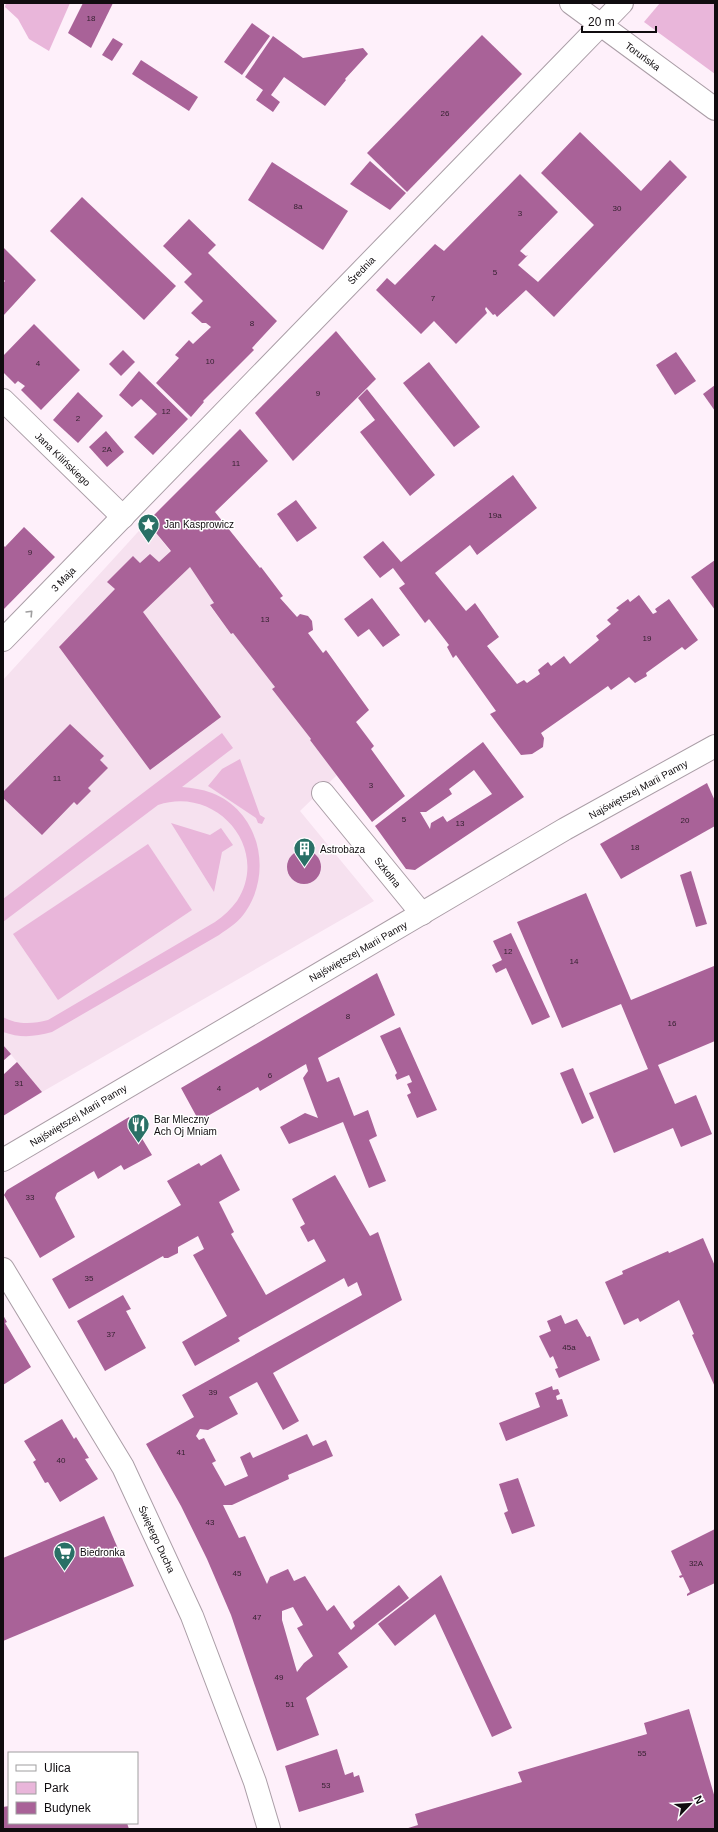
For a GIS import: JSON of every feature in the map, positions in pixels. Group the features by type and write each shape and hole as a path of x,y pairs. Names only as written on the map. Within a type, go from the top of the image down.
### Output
{"street":[{"name":"Toruńska","path":"571,3 715,109"},
{"name":"Średnia","path":"123,517 306,326 622,3"},
{"name":"Jana Kilińskiego","path":"3,400 123,517"},
{"name":"3 Maja","path":"3,640 123,517"},
{"name":"Najświętszej Marii Panny","path":"3,1160 565,829 715,746"},
{"name":"Szkolna","path":"323,793 422,914"},
{"name":"Świętego Ducha","path":"3,1269 123,1467 192,1616 255,1782 269,1829"}],"shaded area":[{"path":"147,522 170,551 174,547 190,567 214,603 210,606 275,687 272,689 337,775 300,811 374,901 42,1092 3,1045 3,680"}],"green space":[{"path":"6,3 70,3 49,51 29,39 18,19 5,7"},
{"path":"660,3 715,3 715,74 644,22"},
{"path":"222,733 233,748 182,787 212,793 228,802 241,813 251,828 257,844 260,861 259,878 254,895 244,915 219,935 52,1032 27,1036 3,1032 3,1017 19,1023 48,1020 215,922 237,901 246,881 247,861 242,842 232,826 217,813 200,804 179,801 158,805 3,922 3,899"},
{"path":"240,759 260,815 265,818 262,824 258,823 256,818 208,786 222,769"},
{"path":"171,823 210,835 221,828 233,845 222,852 214,892"},
{"path":"148,844 192,910 58,1000 13,934"}],"building":[{"path":"83,3 113,3 91,48 68,33"},
{"path":"252,23 270,36 242,75 224,62"},
{"path":"482,35 522,74 407,192 367,153"},
{"path":"273,36 303,58 363,48 368,54 345,79 346,80 325,106 284,77 271,95 280,102 273,112 256,100 263,90 245,77"},
{"path":"113,38 123,44 112,61 102,55"},
{"path":"141,60 198,97 189,111 132,74"},
{"path":"580,132 641,191 670,160 687,177 554,317 526,290 497,317 495,314 493,315 486,307 485,309 487,313 456,344 434,321 421,334 376,290 387,278 395,285 435,244 444,251 520,174 558,212 520,251 526,256 528,255 518,265 538,282 594,225 541,173"},
{"path":"370,161 406,193 390,210 350,184"},
{"path":"272,162 348,211 323,250 248,200"},
{"path":"82,197 176,286 144,320 50,231"},
{"path":"189,219 216,245 208,253 277,321 252,348 254,350 203,401 204,402 191,417 156,383 179,358 175,355 189,340 193,344 211,327 206,323 202,323 191,313 203,301 184,282 192,274 163,246"},
{"path":"3,247 36,280 3,316 3,283 5,281 3,279"},
{"path":"34,324 80,370 41,410 21,390 25,386 18,381 15,384 3,372 3,356"},
{"path":"336,331 376,379 293,461 255,413"},
{"path":"123,350 135,362 121,376 109,364"},
{"path":"676,352 696,381 675,395 656,365"},
{"path":"429,362 480,427 454,447 403,383"},
{"path":"139,371 188,419 153,455 134,437 157,414 141,399 132,407 119,395"},
{"path":"715,385 715,411 703,394"},
{"path":"367,389 435,475 410,496 360,432 375,420 358,398"},
{"path":"78,392 103,416 78,443 53,420"},
{"path":"240,429 268,461 215,512 283,596 280,598 297,617 300,614 308,616 312,621 313,630 308,633 323,653 326,650 369,710 356,722 374,746 371,749 405,796 372,822 272,689 275,687 233,633 231,634 210,605 214,603 190,567 143,612 221,717 150,770 59,647 115,589 107,582 133,556 140,563 150,554 159,562 171,551 147,522"},
{"path":"106,431 124,452 107,467 89,447"},
{"path":"513,475 537,508 477,555 470,545 435,573 466,611 475,603 499,637 487,646 517,684 524,680 527,683 540,674 538,670 548,662 551,666 564,656 570,664 599,640 596,636 611,624 607,620 619,610 616,608 628,599 630,602 639,595 653,614 657,612 655,609 669,599 698,640 685,650 682,647 646,673 647,676 635,683 629,677 611,690 608,686 541,733 544,738 543,747 532,754 521,755 490,714 496,711 456,655 453,658 447,647 449,645 429,619 425,623 399,588 405,584 393,568 380,578 363,557 383,541 401,562"},
{"path":"296,500 317,528 297,542 277,514"},
{"path":"24,527 55,557 3,610 3,545 5,547"},
{"path":"715,560 715,610 691,577"},
{"path":"372,598 400,635 383,647 369,629 358,637 344,619"},
{"path":"70,724 104,756 100,760 108,768 88,788 91,791 77,805 74,802 42,835 3,798 3,792"},
{"path":"483,742 524,797 415,870 406,869 375,826","holes":["474,770 492,794 447,822 443,816 431,823 430,829 420,812 426,812 452,794 449,789"]},
{"path":"707,783 715,801 715,826 621,879 600,844"},
{"name":"Astrobaza","path":"307,850 316,855 320,860 320,874 316,879 311,883 301,884 297,883 288,874 287,864 288,860 297,851"},
{"path":"691,871 707,924 696,927 680,875"},
{"path":"586,893 631,1000 714,966 715,1041 658,1065 675,1104 696,1095 712,1134 681,1147 673,1128 614,1153 589,1093 648,1069 621,1004 562,1028 517,922"},
{"path":"511,933 550,1017 532,1025 506,968 496,973 492,965 502,960 493,941"},
{"path":"377,973 395,1015 318,1058 327,1082 339,1077 354,1116 368,1110 377,1136 369,1140 386,1181 369,1188 343,1122 289,1144 280,1127 305,1113 318,1118 303,1078 308,1071 306,1064 260,1091 258,1087 199,1121 181,1088"},
{"path":"400,1027 437,1110 417,1118 407,1095 411,1093 407,1084 412,1082 409,1075 397,1080 395,1075 397,1073 380,1036"},
{"path":"3,1045 11,1054 3,1061"},
{"path":"17,1062 42,1092 3,1116 3,1075"},
{"path":"573,1068 594,1118 582,1124 560,1073"},
{"path":"129,1117 152,1155 124,1170 121,1165 98,1179 94,1171 57,1193 55,1198 75,1237 40,1258 4,1195 7,1190"},
{"path":"221,1154 240,1190 219,1202 234,1232 231,1234 266,1295 326,1261 314,1239 308,1242 300,1227 305,1224 292,1199 335,1175 370,1236 378,1232 402,1300 273,1373 299,1421 283,1430 257,1382 229,1397 238,1414 208,1430 200,1429 196,1436 199,1440 204,1438 216,1461 212,1463 225,1486 248,1476 240,1457 250,1452 253,1458 307,1434 313,1446 326,1440 333,1456 288,1475 289,1479 232,1505 223,1505 239,1538 245,1536 267,1584 270,1577 288,1569 294,1581 305,1576 327,1611 334,1605 351,1630 355,1626 353,1622 399,1585 409,1598 338,1653 348,1667 306,1698 319,1735 277,1751 231,1615 207,1559 181,1506 146,1444 194,1417 182,1395 362,1295 357,1282 348,1287 344,1278 238,1338 240,1341 195,1366 182,1342 227,1316 193,1255 204,1249 198,1236 178,1247 178,1253 168,1258 164,1258 163,1256 69,1309 52,1279 181,1205 167,1181 199,1163 201,1166","holes":["293,1607 303,1625 297,1628 313,1656 304,1663 297,1672 282,1620 282,1611"]},
{"path":"703,1238 715,1266 715,1387 692,1335 694,1334 679,1300 640,1322 638,1318 624,1325 605,1282 623,1274 622,1271"},
{"path":"123,1295 131,1309 126,1311 146,1348 105,1371 77,1321"},
{"path":"3,1315 7,1322 5,1323 31,1367 3,1385"},
{"path":"561,1315 565,1324 577,1319 587,1337 590,1336 600,1360 559,1378 555,1369 558,1368 553,1356 550,1358 539,1336 551,1331 547,1321"},
{"path":"552,1386 553,1390 558,1389 560,1394 556,1396 557,1400 562,1399 568,1416 506,1441 499,1423 540,1407 535,1393"},
{"path":"62,1419 74,1439 76,1437 89,1458 85,1459 98,1479 60,1502 48,1482 45,1483 33,1462 36,1460 24,1441"},
{"path":"518,1478 535,1526 512,1534 504,1513 508,1511 499,1484"},
{"name":"Biedronka","path":"104,1516 134,1586 3,1641 3,1558"},
{"path":"715,1529 715,1583 687,1596 690,1592 683,1577 680,1578 679,1576 682,1575 671,1551"},
{"path":"441,1575 512,1728 492,1737 435,1614 395,1646 378,1624"},
{"path":"689,1709 715,1798 715,1829 405,1829 418,1825 415,1814 522,1782 518,1772 647,1734 644,1723"},
{"path":"337,1749 345,1775 353,1772 354,1777 359,1775 364,1792 299,1812 285,1766"},
{"path":"8,1806 8,1824 127,1824 129,1829 3,1829 3,1807"}],"place":[{"name":"Jan Kasprowicz","path":"149,544"},
{"name":"Astrobaza","path":"304,868"},
{"name":"Bar Mleczny Ach Oj Mniam","path":"139,1144"},
{"name":"Biedronka","path":"65,1572"}]}
